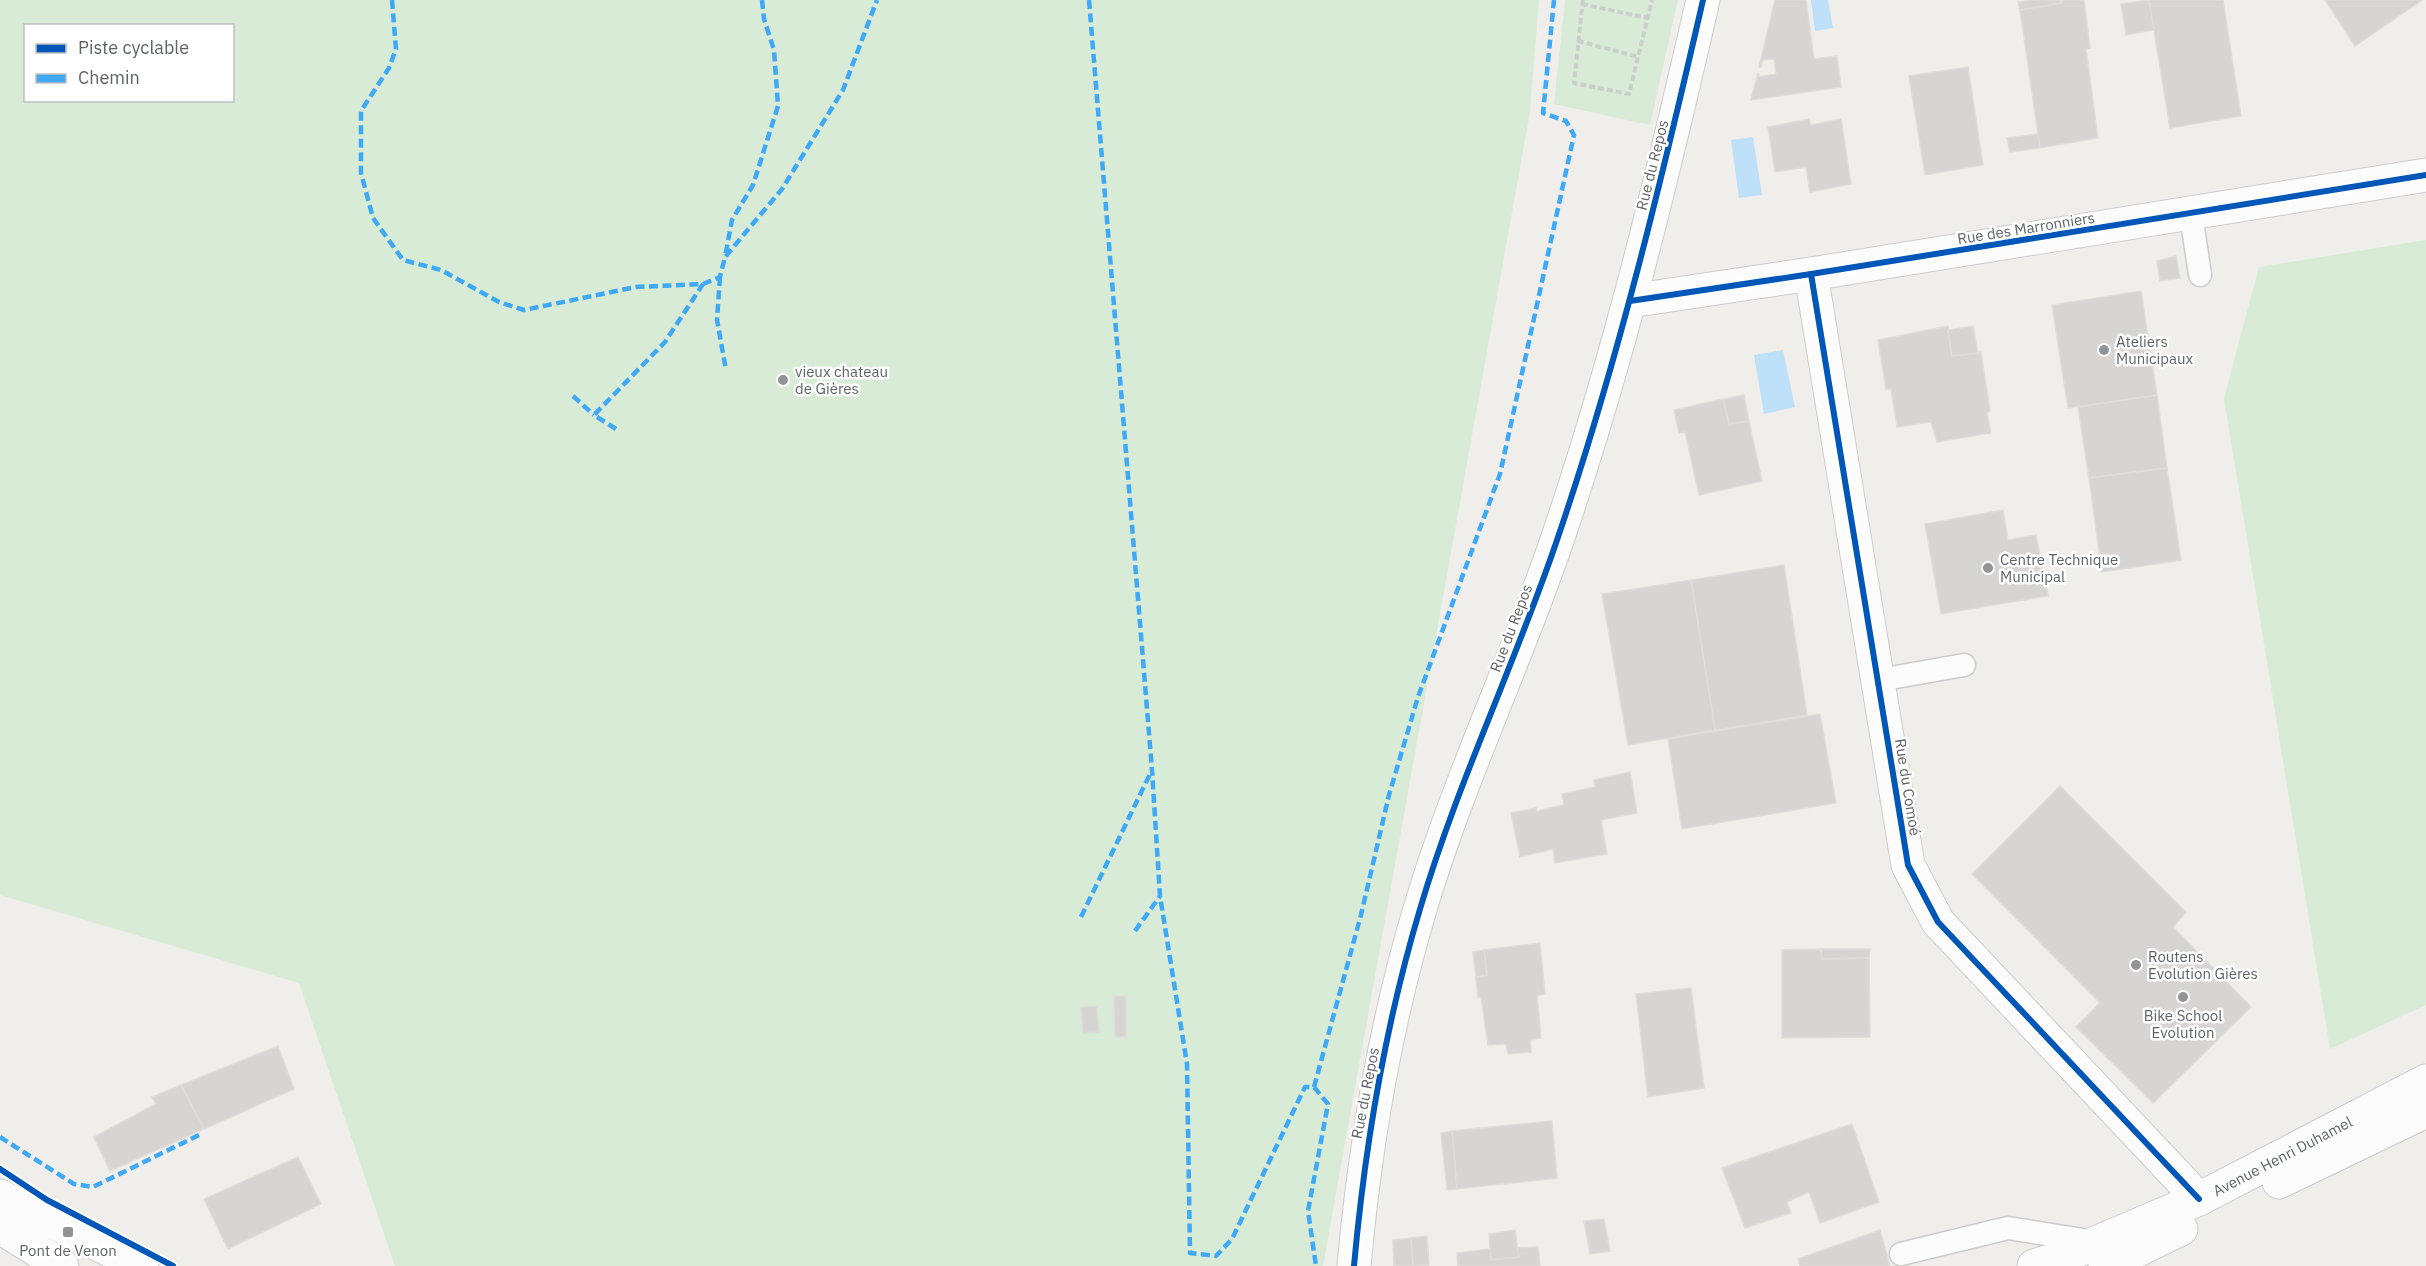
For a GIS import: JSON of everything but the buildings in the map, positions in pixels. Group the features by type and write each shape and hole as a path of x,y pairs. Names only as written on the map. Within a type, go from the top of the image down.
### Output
{"street":[{"name":"Rue du Repos","path":"1354,1266 1362,1178 1376,1088 1420,909 1455,803 1556,544 1630,301 1703,0"},
{"name":"Rue des Marronniers","path":"1630,301 2426,175"},
{"name":"Rue du Comoé","path":"1811,274 1908,865 1938,922 2199,1199"},
{"name":"Avenue Henri Duhamel","path":"2101,1254 2199,1199 2426,1081"},
{"name":"Avenue Henri Duhamel","path":"2034,1266 2101,1254 2426,1111"},
{"path":"0,1196 142,1266"},
{"path":"0,1227 62,1266"}],"lane":[{"path":"2191,214 2200,275"},
{"path":"1879,681 1964,665"},
{"path":"1901,1254 2008,1228 2101,1254"}],"path":[{"path":"1648,18 1583,2 1574,83 1629,94 1639,57 1648,18 1652,0"},
{"path":"1578,41 1639,57"}],"green space":[{"path":"0,0 1539,0 1530,112 1323,1266 395,1266 299,983 0,895"},
{"path":"1565,0 1678,0 1650,125 1554,104"},
{"path":"2426,240 2426,1005 2330,1049 2224,398 2259,267"}],"water":[{"path":"1811,0 1828,0 1833,28 1815,31"},
{"path":"1753,137 1762,195 1739,198 1731,140"},
{"path":"1783,350 1795,407 1764,414 1754,355"}],"marked path":[{"path":"392,0 396,49 389,68 361,111 361,173 373,218 403,260 441,270 499,302 524,310 636,287 703,284 720,277 725,257"},
{"path":"762,0 764,19 774,50 778,106 753,185 732,220 725,257 782,189 843,90 877,0"},
{"path":"1089,0 1152,770 1160,896 1187,1064 1190,1253 1216,1256 1232,1239 1305,1087 1314,1087 1328,1104 1308,1211 1316,1266"},
{"path":"1314,1087 1361,915 1389,795 1418,697 1500,474 1574,135 1566,121 1543,113 1554,0"},
{"path":"720,277 717,320 726,370"},
{"path":"616,429 594,415 665,342 703,284"},
{"path":"573,396 594,415"},
{"path":"1081,917 1151,772"},
{"path":"1135,931 1160,896"},
{"path":"0,1137 74,1184 93,1187 199,1135"}],"cycle path":[{"path":"1354,1266 1364,1175 1378,1086 1396,997 1420,909 1451,816 1540,589 1599,409 1637,273 1703,0"},
{"path":"1630,301 2426,175"},
{"path":"1811,274 1908,865 1938,922 2199,1199"},
{"path":"0,1169 47,1200 173,1266"}],"place":[{"name":"Ateliers Municipaux","path":"2104,350"},
{"name":"vieux chateau de Gières","path":"783,380"},
{"name":"Centre Technique Municipal","path":"1988,568"},
{"name":"Routens Evolution Gières","path":"2136,965"},
{"name":"Bike School Evolution","path":"2183,997"},
{"name":"Pont de Venon","path":"68,1232"}]}
